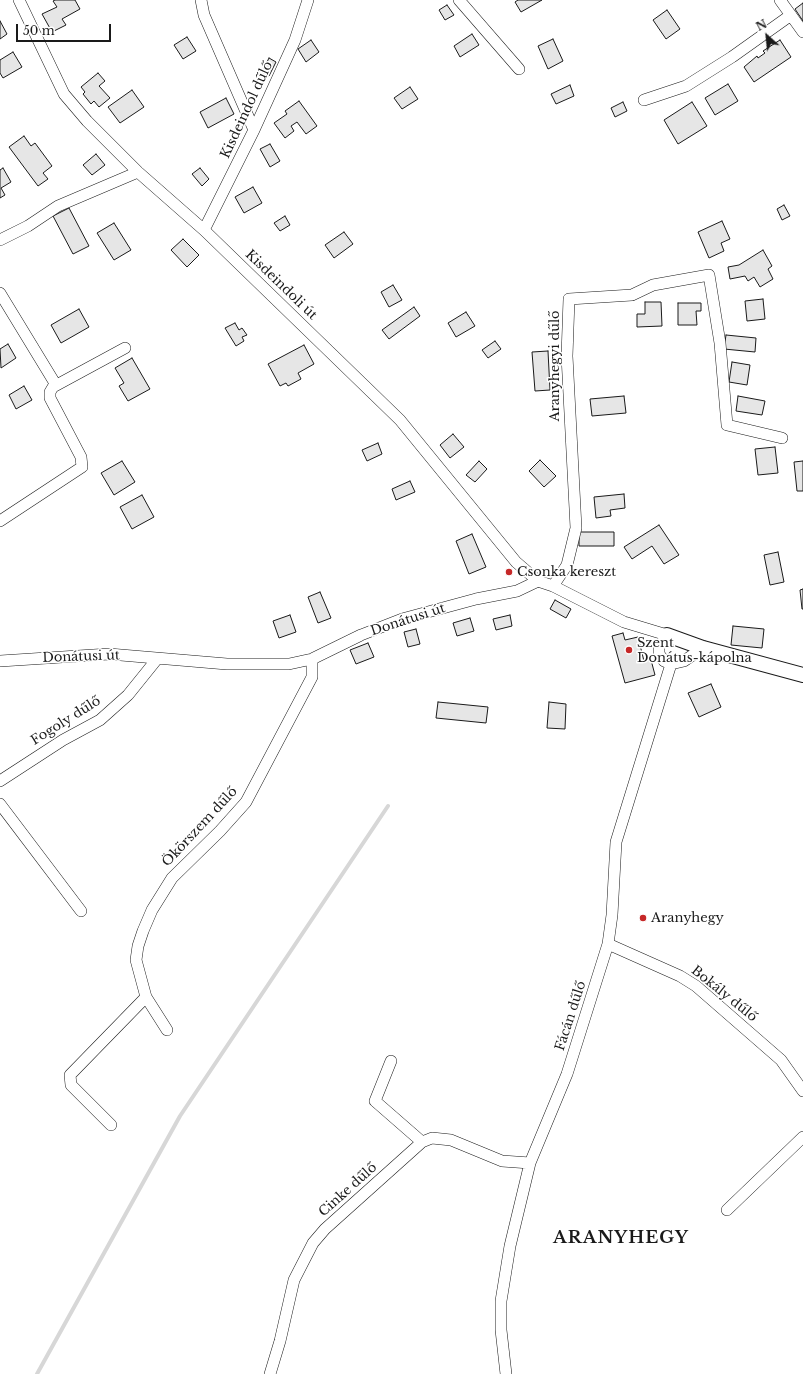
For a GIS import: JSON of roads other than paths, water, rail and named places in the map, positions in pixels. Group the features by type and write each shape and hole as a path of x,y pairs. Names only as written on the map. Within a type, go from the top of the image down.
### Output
{"street":[{"name":"Kisdeindoli út","path":"19,0 64,94 87,121 138,172 204,230 400,420 516,562 538,581"},
{"path":"201,0 204,15 254,130"},
{"name":"Kisdeindol dűlő","path":"204,230 254,130 295,40 308,0"},
{"path":"459,0 519,69"},
{"path":"780,0 803,32"},
{"path":"644,100 686,86 732,57 791,15"},
{"path":"0,240 28,226 58,206 138,172"},
{"name":"Aranyhegyi dűlő","path":"553,586 567,565 576,528 567,364 569,299 632,295 653,284 709,276 720,343 727,425 782,438"},
{"path":"0,293 56,385"},
{"path":"0,521 82,467 81,457 50,398 50,392 56,385 125,348"},
{"path":"538,581 553,586 624,622 703,648 803,674"},
{"name":"Donátusi út","path":"0,661 109,654 157,659 262,666 289,664 312,659 361,635 402,619 476,599 517,591 538,581"},
{"path":"667,635 660,646 660,654 664,661 671,664 684,662 703,648"},
{"name":"Fogoly dűlő","path":"0,781 64,740 100,720 128,695 157,659"},
{"name":"Ökörszem dűlő","path":"167,1030 146,997 136,960 138,946 152,910 172,878 220,831 246,802 312,677 312,659"},
{"name":"Fácán dűlő","path":"506,1374 501,1330 501,1301 510,1246 530,1163 567,1074 608,944 612,915 616,842 671,664"},
{"path":"0,804 81,911"},
{"name":"Bokály dűlő","path":"608,944 680,976 696,986 781,1060 803,1091"},
{"path":"111,1125 71,1086 70,1075 146,997"},
{"path":"391,1061 375,1101 422,1142 432,1138 451,1140 502,1161 530,1163"},
{"path":"727,1210 803,1137"},
{"name":"Cinke dűlő","path":"270,1374 280,1340 294,1280 313,1243 325,1229 422,1142"}],"waterway":[{"path":"37,1374 180,1116 388,806"}],"place":[{"name":"Csonka kereszt","path":"509,572"},
{"name":"Szent Donátus-kápolna","path":"629,650"},
{"name":"Aranyhegy","path":"643,918"}],"district":[{"name":"ARANYHEGY","path":"621,1238"}]}
